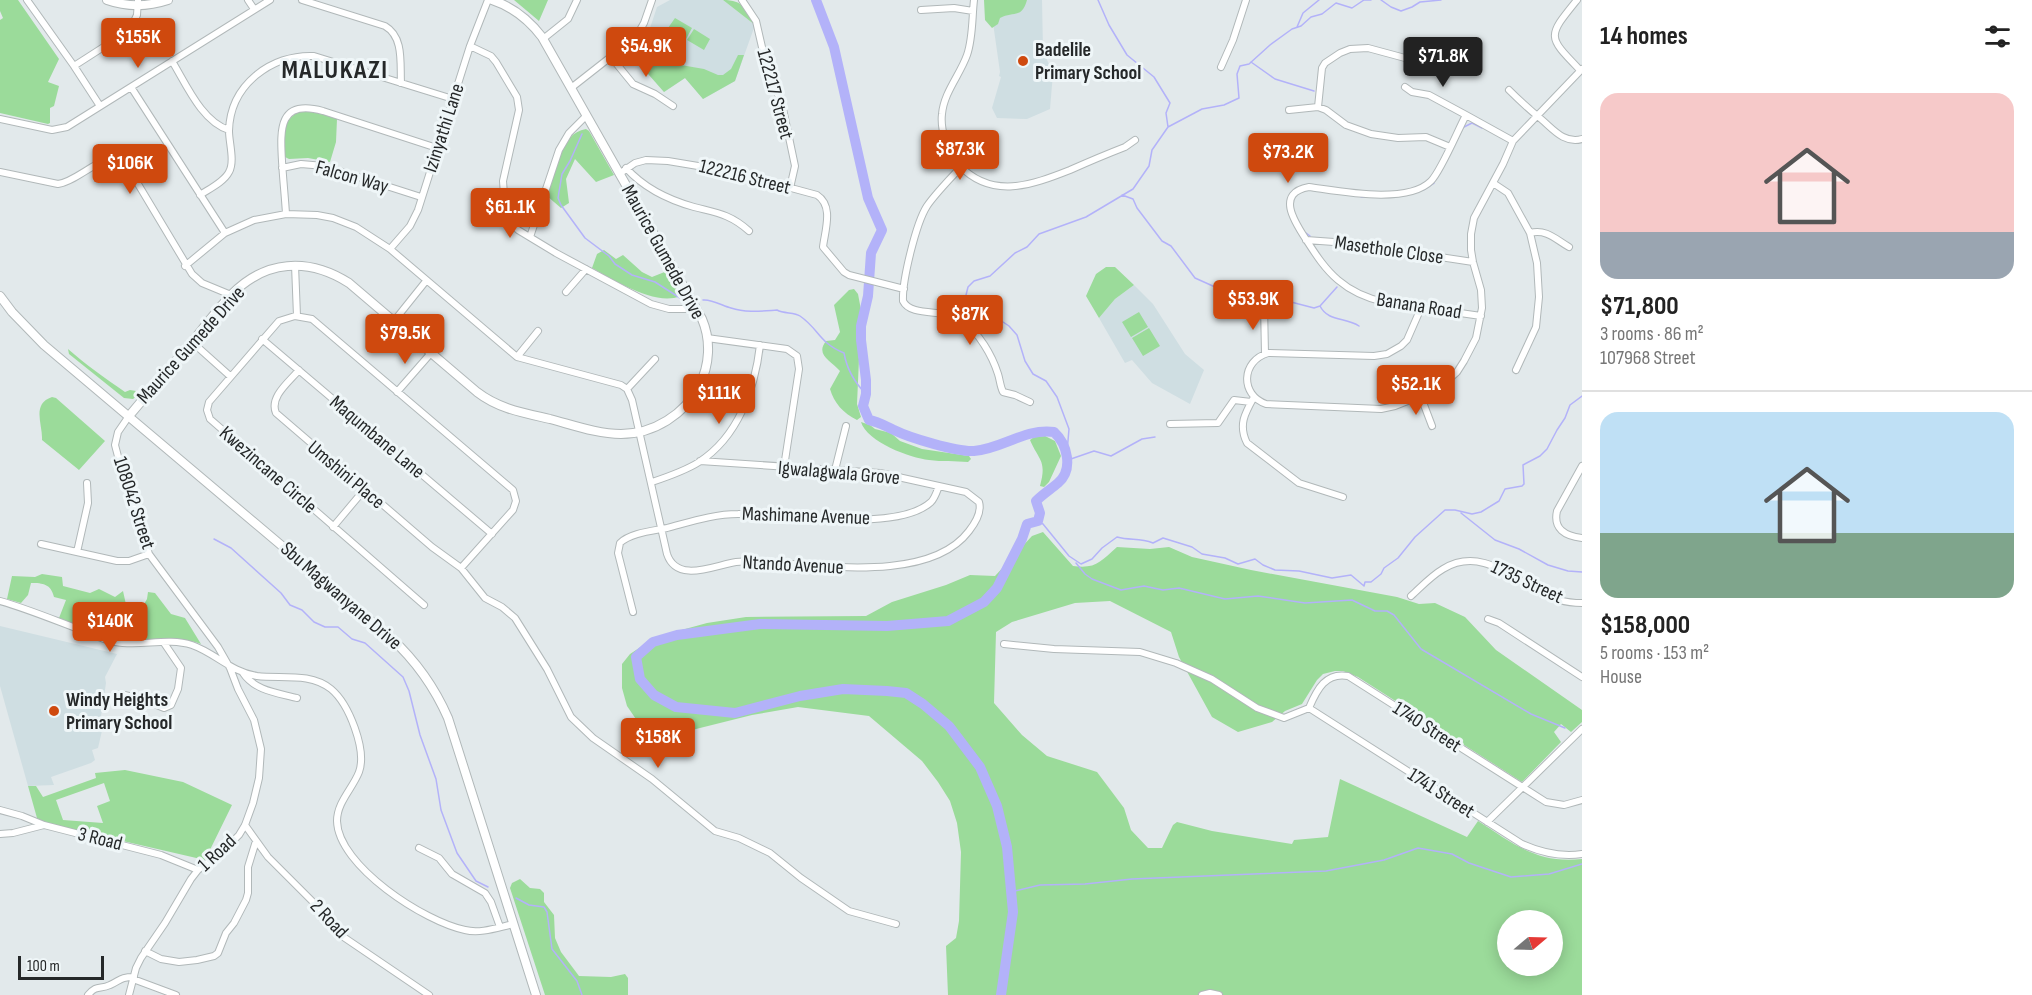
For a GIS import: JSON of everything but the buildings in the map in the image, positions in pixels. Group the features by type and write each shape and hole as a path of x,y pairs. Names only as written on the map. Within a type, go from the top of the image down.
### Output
{"street":[{"path":"27,0 100,106"},
{"path":"107,0 121,4 152,4 168,0"},
{"path":"248,0 254,9"},
{"path":"0,119 57,130 67,127 270,0"},
{"path":"302,0 392,30 398,43 401,83"},
{"name":"Maurice Gumede Drive","path":"129,416 231,295 257,276 272,269 295,265 319,268 339,276 477,392 496,405 621,434 655,426 675,415 692,397 705,371 708,338 704,324 622,171 586,116 543,39 521,15 506,5 490,0"},
{"name":"Izinyathi Lane","path":"390,249 410,226 418,210 470,46 490,0"},
{"path":"543,39 568,19 577,0"},
{"path":"571,88 639,33 652,0"},
{"name":"122217 Street","path":"742,0 754,17 770,77 783,104 795,166 790,188"},
{"path":"974,0 968,53 949,92 942,115 948,146 954,160 961,168 990,185 1023,186 1050,178 1125,147 1135,140"},
{"path":"1221,67 1233,40 1246,0"},
{"path":"1170,424 1214,424 1223,418 1234,400 1253,400 1266,404 1388,409 1438,388 1457,372 1472,346 1481,316 1481,290 1473,262 1471,234 1474,218 1513,141 1581,70 1558,46 1554,33 1560,20 1577,0"},
{"path":"74,66 130,30 135,23 138,3"},
{"path":"921,10 954,8 973,11"},
{"path":"470,46 496,62 519,102 504,168 503,200 512,224 586,269 661,307 696,309"},
{"path":"1318,107 1322,68 1325,63 1340,53 1350,49 1368,48 1405,58 1426,60 1454,52"},
{"path":"200,195 230,172 229,130 232,112 243,89 262,69 280,60 314,56 453,99"},
{"path":"611,57 633,84 655,94 673,106"},
{"path":"172,61 205,114 215,124 229,130"},
{"path":"131,87 225,233"},
{"path":"1405,87 1412,92 1429,95 1513,141"},
{"path":"1509,90 1562,137 1574,141 1582,139"},
{"path":"286,214 281,126 290,113 302,107 323,111 437,148"},
{"path":"1289,110 1318,107 1326,110 1346,125 1371,134 1398,138 1426,136 1450,147"},
{"name":"Banana Road","path":"1466,115 1431,181 1413,190 1377,195 1309,187 1299,190 1292,198 1290,209 1293,219 1327,269 1354,292 1376,300 1481,316"},
{"path":"530,237 559,150 569,133 586,116"},
{"path":"0,172 58,184 68,182 110,159 120,160 129,169 185,266 202,283 231,295"},
{"name":"122216 Street","path":"622,171 645,160 668,161 720,170 817,195 824,201 827,224 823,248 849,275 904,290"},
{"name":"Falcon Way","path":"282,168 315,164 422,197"},
{"path":"961,168 925,209 917,228 903,301 908,308 956,316 966,323 990,355 1004,393 1030,402"},
{"path":"622,171 665,196 727,215 749,231"},
{"path":"1493,183 1508,193 1530,232 1539,279 1536,327 1516,370"},
{"path":"185,266 225,233 254,220 286,214 316,215 339,220 368,233 390,249 516,357 614,382 627,389 655,359"},
{"path":"1530,232 1543,231 1569,247"},
{"name":"Masethole Close","path":"1306,240 1348,243 1473,262"},
{"path":"295,265 297,316 312,319 513,490 515,506 460,568"},
{"path":"566,292 586,269"},
{"path":"394,321 426,281"},
{"name":"Sbu Magwanyane Drive","path":"0,296 44,345 391,638 418,664 448,718 536,995"},
{"path":"1264,305 1265,354"},
{"path":"1343,497 1299,483 1245,440 1242,428 1244,417 1253,400 1247,381 1249,368 1255,359 1265,354 1292,352 1374,356 1387,354 1407,340 1421,308"},
{"name":"Kwezincane Circle","path":"297,316 279,321 230,376 209,402 207,410 210,419 424,605"},
{"path":"516,357 538,332"},
{"path":"708,338 792,351 799,360 784,467"},
{"name":"Maqumbane Lane","path":"262,339 492,534"},
{"path":"192,342 230,376"},
{"path":"652,482 700,461 727,435 748,400 760,345"},
{"path":"397,392 431,353"},
{"name":"Umshini Place","path":"299,370 275,400 273,407 276,413 440,555 460,568 480,594 515,618 548,669 572,717 594,738 652,779 715,831 739,838 770,853 801,878 849,910 896,924"},
{"name":"Ntando Avenue","path":"627,389 632,400 652,482 668,558 675,566 688,571 746,561 872,568 931,557 959,543 974,525 980,512 979,502 974,497"},
{"path":"1421,397 1432,426"},
{"name":"108042 Street","path":"129,416 116,437 116,453 149,554 214,640 230,668"},
{"path":"835,470 846,426"},
{"name":"Igwalagwala Grove","path":"700,461 880,473 966,492 974,497"},
{"path":"1582,466 1557,511 1556,523 1564,533 1582,538"},
{"path":"76,552 88,502 87,483"},
{"name":"Mashimane Avenue","path":"633,612 620,564 618,546 629,537 736,514 854,520 884,518 924,506 934,499 939,486"},
{"path":"333,526 364,490"},
{"path":"41,543 123,561 149,554"},
{"name":"1735 Street","path":"1411,596 1444,568 1460,562 1477,560 1497,567 1557,599 1582,603"},
{"path":"0,601 110,641 139,644 190,644 230,668 243,673 309,679 330,688 341,701 356,732 361,756 356,777 338,813 338,830 348,851 377,882 408,905 458,928 473,932 514,924"},
{"path":"1488,618 1582,677"},
{"path":"120,694 142,699 164,708 171,705 178,689 181,668 164,643"},
{"path":"1004,644 1054,649 1132,651 1148,654 1176,663 1212,679 1257,708 1284,718 1309,708"},
{"name":"1 Road","path":"129,995 136,968 145,951 198,870 225,849 245,825 259,778 261,749 254,720 230,668"},
{"path":"243,673 256,686 297,698"},
{"name":"1740 Street","path":"1309,708 1314,695 1328,678 1348,676 1523,788 1555,805 1575,804 1582,800"},
{"name":"1741 Street","path":"1309,708 1536,851 1568,856 1582,854"},
{"path":"1487,822 1582,729"},
{"path":"0,810 44,825"},
{"name":"3 Road","path":"0,834 44,825 161,855 198,870"},
{"name":"2 Road","path":"245,825 274,864 342,936 429,995"},
{"path":"145,951 161,959 179,962 197,960 218,953 226,933 246,900 248,867 256,841"},
{"path":"419,848 439,858 452,874 485,893 491,902 500,927"},
{"path":"88,995 96,987 108,986 121,977 133,978 176,995"},
{"path":"1202,995 1210,993 1219,995"}],"shaded area":[{"path":"670,0 723,0 755,25 735,81 703,99 685,78 664,92 627,50 648,34 657,7"},
{"name":"Badelile Primary School","path":"1028,0 1042,0 1043,51 1053,73 1050,109 1027,119 997,118 992,108 1001,77 999,76 991,9"},
{"path":"1134,285 1153,304 1185,354 1204,370 1190,404 1152,383 1132,360 1125,363 1099,318 1115,299"},
{"name":"Windy Heights Primary School","path":"0,626 117,654 105,677 101,716 104,722 98,748 92,750 95,760 51,777 54,785 28,786 0,686"}],"green space":[{"path":"0,0 18,0 59,59 48,82 59,86 54,106 50,108 50,123 48,124 0,113 0,20 3,18 0,11"},
{"path":"514,0 548,0 539,21"},
{"path":"723,0 740,4 755,25"},
{"path":"984,0 1027,0 1020,12 1000,18 998,24 992,28 985,20"},
{"path":"675,18 692,28 686,39 668,28"},
{"path":"694,29 710,39 704,50 687,40"},
{"path":"648,34 653,43 665,49 681,65 704,69 718,75 723,75 731,69 738,55 744,55 735,81 703,99 685,78 664,92 627,50"},
{"path":"303,110 337,119 336,142 330,162 285,157 286,123"},
{"path":"586,129 614,175 596,182 575,159 566,179 569,203 561,208 547,196 555,167 570,138"},
{"path":"604,250 616,259 623,255 642,272 652,277 667,271 680,296 659,298 647,295 622,285 592,268 597,254"},
{"path":"1106,267 1115,267 1134,285 1115,299 1099,318 1086,296 1096,274"},
{"path":"854,289 858,294 861,310 857,341 859,359 857,404 861,417 857,420 843,411 834,399 830,389 840,371 826,358 822,350 826,341 835,340 840,332 834,305 849,290"},
{"path":"1139,312 1148,327 1131,337 1122,322"},
{"path":"1149,328 1160,346 1143,356 1132,338"},
{"path":"68,349 125,392 130,390 142,392 133,399 124,398 69,354"},
{"path":"52,397 105,441 79,470 42,440 40,410 46,400"},
{"path":"861,422 891,433 900,441 922,449 969,456 971,459 968,462 939,461 911,456 890,448 871,436"},
{"path":"1045,436 1055,441 1061,456 1049,482 1044,487 1040,486 1043,471 1041,461 1030,440 1034,437"},
{"path":"1043,532 1073,566 1093,565 1117,547 1150,549 1169,547 1192,557 1251,570 1397,597 1419,604 1435,603 1465,617 1496,650 1582,710 1582,722 1571,732 1561,724 1554,732 1561,742 1522,782 1358,677 1343,671 1323,674 1302,704 1285,711 1272,722 1238,732 1212,717 1179,657 1171,632 1110,601 1075,603 1012,622 996,632 994,703 1022,735 1047,756 1097,772 1124,808 1131,830 1148,848 1162,848 1173,825 1177,822 1212,831 1292,844 1294,840 1328,837 1340,779 1467,837 1478,821 1515,844 1539,855 1566,860 1582,859 1582,995 948,995 946,946 956,938 959,921 961,852 957,823 950,801 922,761 869,716 798,707 752,715 684,732 654,732 642,728 627,706 622,688 622,664 630,654 656,637 707,623 746,617 866,616 892,602 970,575 995,576 1032,536"},
{"path":"42,574 62,577 63,586 90,593 99,589 115,597 123,591 127,609 140,611 148,592 155,593 171,614 185,618 201,644 179,639 128,642 95,633 59,618 66,600 54,597 51,589 43,584 31,583 28,595 21,603 7,599 12,576 35,577"},
{"path":"125,770 183,782 232,805 205,860 45,823 37,818 28,786 36,786 43,797 96,778 95,773","holes":["104,783 110,801 97,806 103,823 63,820 56,800"]},
{"path":"520,879 530,888 540,889 544,893 544,902 554,915 555,938 561,952 579,976 611,977 625,974 628,978 628,995 545,995 510,888 512,883"}],"waterway":[{"path":"816,0 834,47 868,198 882,230 871,253 868,296 861,326 866,380 863,406 869,420 922,440 966,451 994,447 1033,433 1054,432 1065,450 1066,471 1058,483 1036,501 1040,513 1038,521 1027,524 1022,539 997,588 984,602 948,621 887,626 760,624 677,635 653,642 636,657 640,679 654,695 676,707 735,713 800,696 843,689 906,693 949,726 980,767 997,806 1007,847 1013,912 1001,995"},
{"path":"1098,0 1109,25 1127,55 1154,77 1170,103 1166,113 1168,127"},
{"path":"1297,27 1303,13 1319,0"},
{"path":"1067,452 1069,429 1057,397 1046,381 1033,374 1025,361 1017,335 1009,326 1000,320 989,307 970,303 965,299 968,287 974,281 990,276 1015,253 1027,247 1039,234 1086,217 1133,189 1149,166 1152,150 1168,127 1202,109 1224,105 1239,98 1237,74 1240,66 1249,64 1292,29 1301,26 1311,17 1322,14 1336,3 1352,8 1364,0 1371,0"},
{"path":"1381,0 1401,11 1420,2 1441,0"},
{"path":"1251,62 1275,79 1314,91"},
{"path":"1462,128 1472,123 1482,128"},
{"path":"582,134 562,174 558,198 561,205 585,238 609,256 615,264 632,275 655,282 680,298"},
{"path":"1423,190 1434,183"},
{"path":"1122,195 1133,199 1137,208 1162,241 1171,246 1195,278 1224,291 1258,296"},
{"path":"1361,197 1386,197"},
{"path":"1306,233 1310,236"},
{"path":"1268,299 1277,305 1291,302 1314,308 1320,306 1337,287"},
{"path":"703,300 742,311 777,310 800,316 829,345 844,353 852,375 866,394"},
{"path":"1320,306 1328,315 1359,326"},
{"path":"1038,521 1069,556 1081,564 1092,559 1117,537 1153,543 1163,538 1192,547 1202,554 1225,558 1238,564 1255,559 1275,570 1299,571 1332,578 1351,575 1364,586 1365,582 1371,582 1381,574 1384,568 1398,558 1415,537 1445,510 1472,514 1481,512 1499,501 1505,489 1522,486 1524,484 1523,465 1540,456 1547,449 1570,405 1582,396"},
{"path":"1068,460 1094,451 1111,456 1142,439 1155,437"},
{"path":"1461,513 1495,540 1519,549 1548,565 1568,571 1582,572"},
{"path":"214,539 231,548 281,593 290,605 302,610 314,622 325,627 338,627 352,639 365,643 403,677 436,779 441,810 457,853 476,881 488,887"},
{"path":"1076,563 1092,579 1121,590 1144,586 1163,590 1179,588 1225,599 1258,596 1305,603 1352,600 1375,611 1387,611 1394,615 1421,649 1531,714 1565,728"},
{"path":"1011,892 1040,885 1326,871 1384,860 1418,848 1452,854 1469,863 1511,877 1549,874 1582,864"},
{"path":"516,898 529,905 544,907 547,912 552,949 577,981 582,995"}],"place":[{"name":"Badelile Primary School","path":"1023,61"},
{"name":"Windy Heights Primary School","path":"54,711"}],"district":[{"name":"MALUKAZI","path":"335,70"}]}
